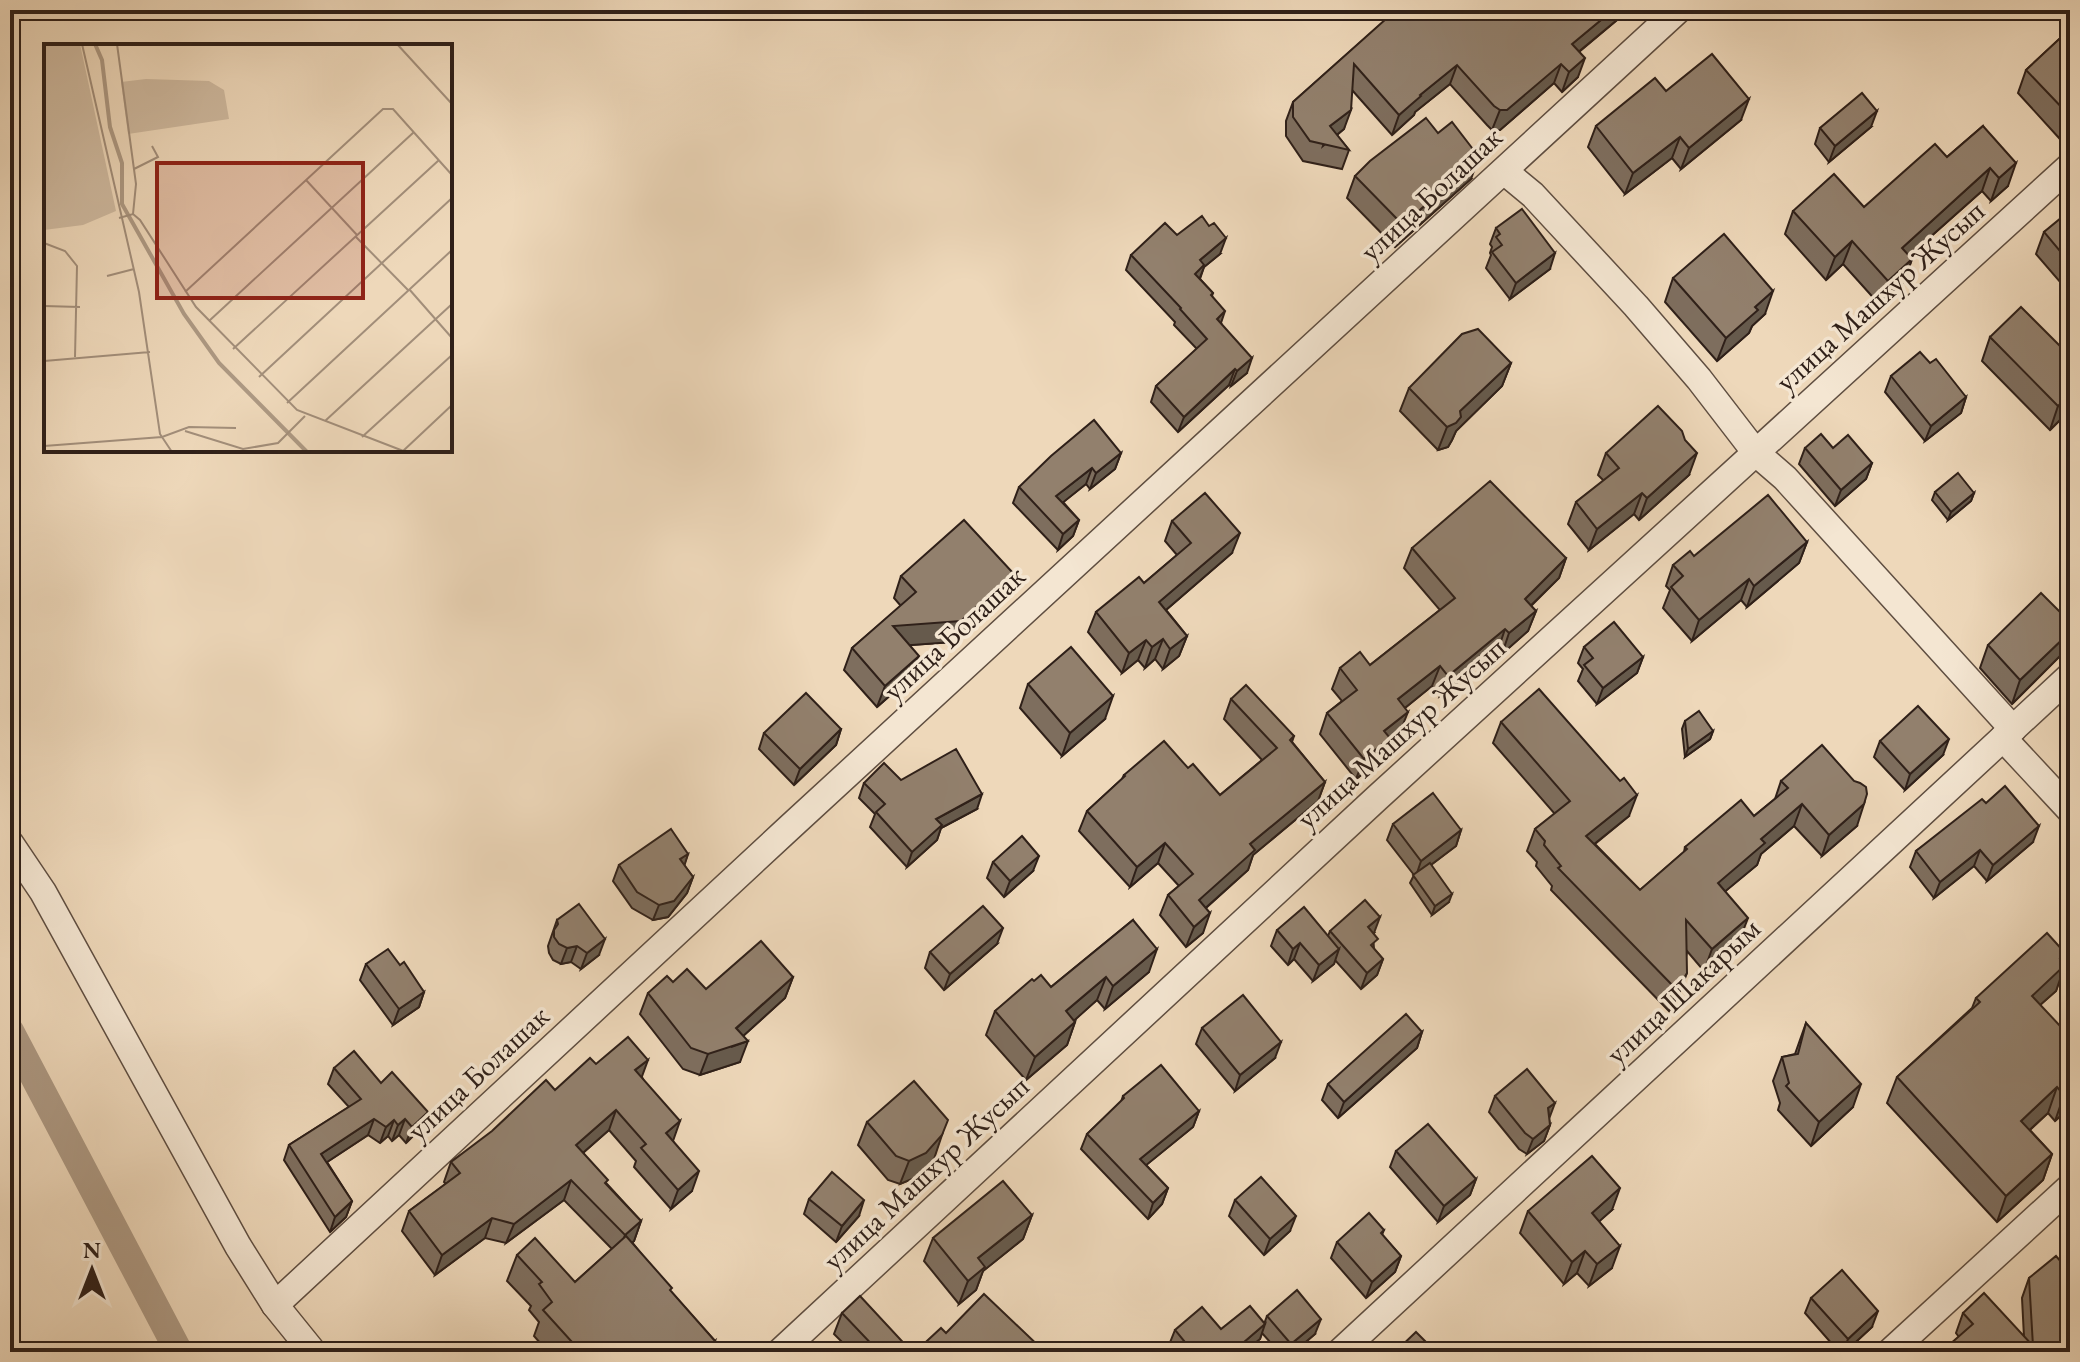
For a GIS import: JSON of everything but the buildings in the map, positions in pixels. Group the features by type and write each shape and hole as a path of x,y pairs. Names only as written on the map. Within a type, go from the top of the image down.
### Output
{"street":[{"name":"улица Болашак","path":"275,1305 1678,10"},
{"name":"улица Машхур Жусып","path":"780,1352 1388,787 2070,166"},
{"path":"1504,171 1533,195 1636,306 1699,379 1756,453 1785,478 2008,734 2070,810"},
{"name":"улица Шакарым","path":"1340,1352 2070,676"},
{"path":"10,843 43,892 238,1246 275,1305 313,1352"},
{"path":"1890,1352 2070,1187"}],"waterway":[{"path":"10,1031 179,1352"}]}
